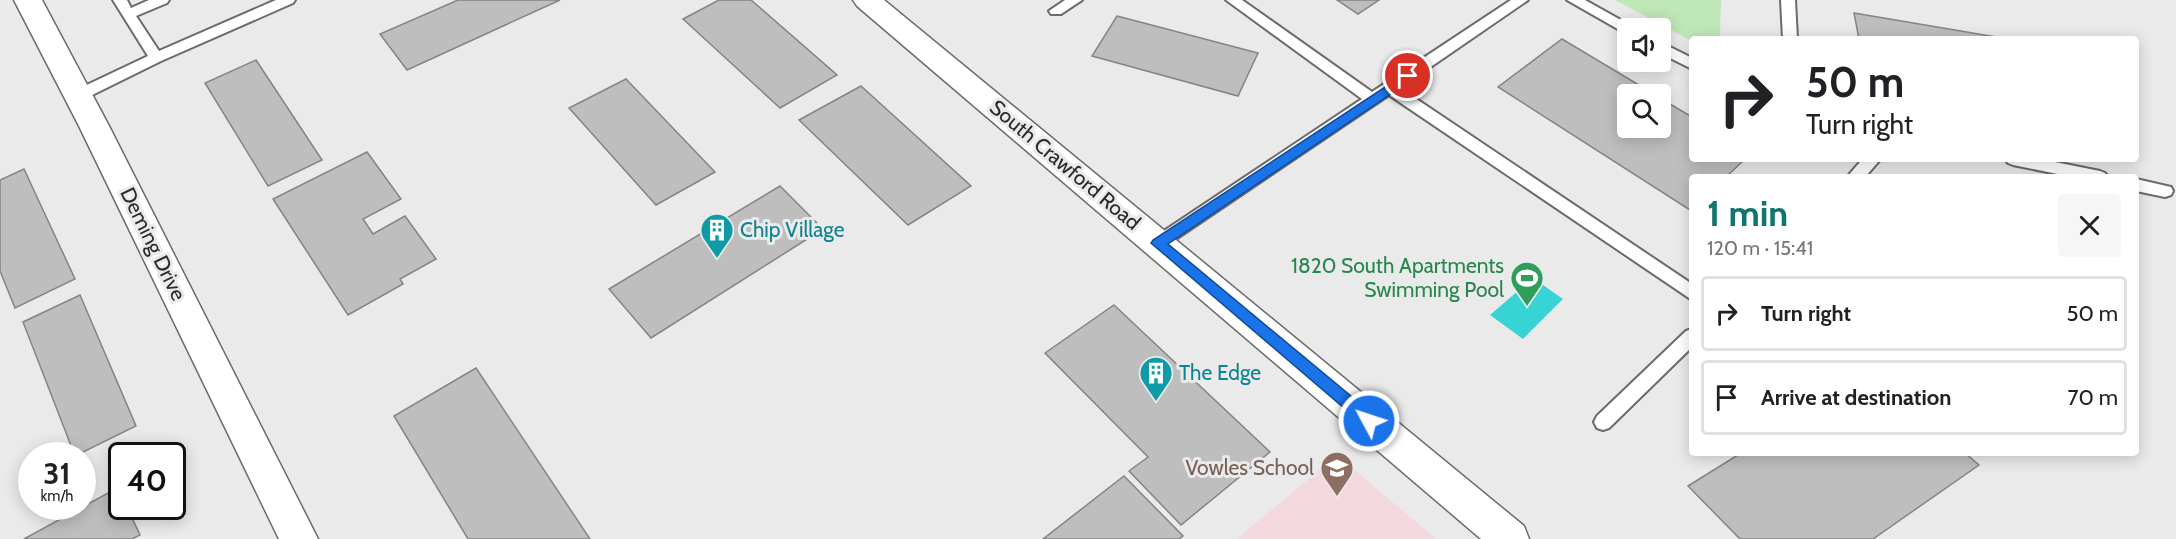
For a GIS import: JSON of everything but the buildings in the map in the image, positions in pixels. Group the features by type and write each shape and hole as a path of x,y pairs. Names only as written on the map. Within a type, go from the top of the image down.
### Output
{"street":[{"name":"Deming Drive","path":"28,0 79,95 299,539"},
{"name":"South Crawford Road","path":"867,0 1510,539"}],"lane":[{"path":"120,0 156,58"},
{"path":"128,14 162,0"},
{"path":"79,95 156,58 288,0"},
{"path":"1056,11 1076,0"},
{"path":"1233,0 1373,100"},
{"path":"1158,243 1521,0"},
{"path":"1574,0 1617,23"},
{"path":"1788,0 1790,36"},
{"path":"1671,53 1689,62"},
{"path":"1390,89 1689,291"},
{"path":"1858,174 1870,162"},
{"path":"2028,162 2086,174"},
{"path":"2139,185 2165,191"},
{"path":"1603,422 1689,339"}],"shaded area":[{"name":"Vowles School","path":"1337,455 1436,539 1237,539"}],"green space":[{"path":"1615,0 1721,0 1720,36 1689,36 1689,39 1671,30 1671,18 1649,18"}],"water":[{"name":"1820 South Apartments Swimming Pool","path":"1533,278 1563,299 1523,339 1490,315"}],"place":[{"name":"Chip Village","path":"717,259"},
{"name":"1820 South Apartments Swimming Pool","path":"1527,307"},
{"name":"The Edge","path":"1156,402"},
{"name":"Vowles School","path":"1337,497"}],"route":[{"path":"1369,421 1158,243 1408,76"}]}
